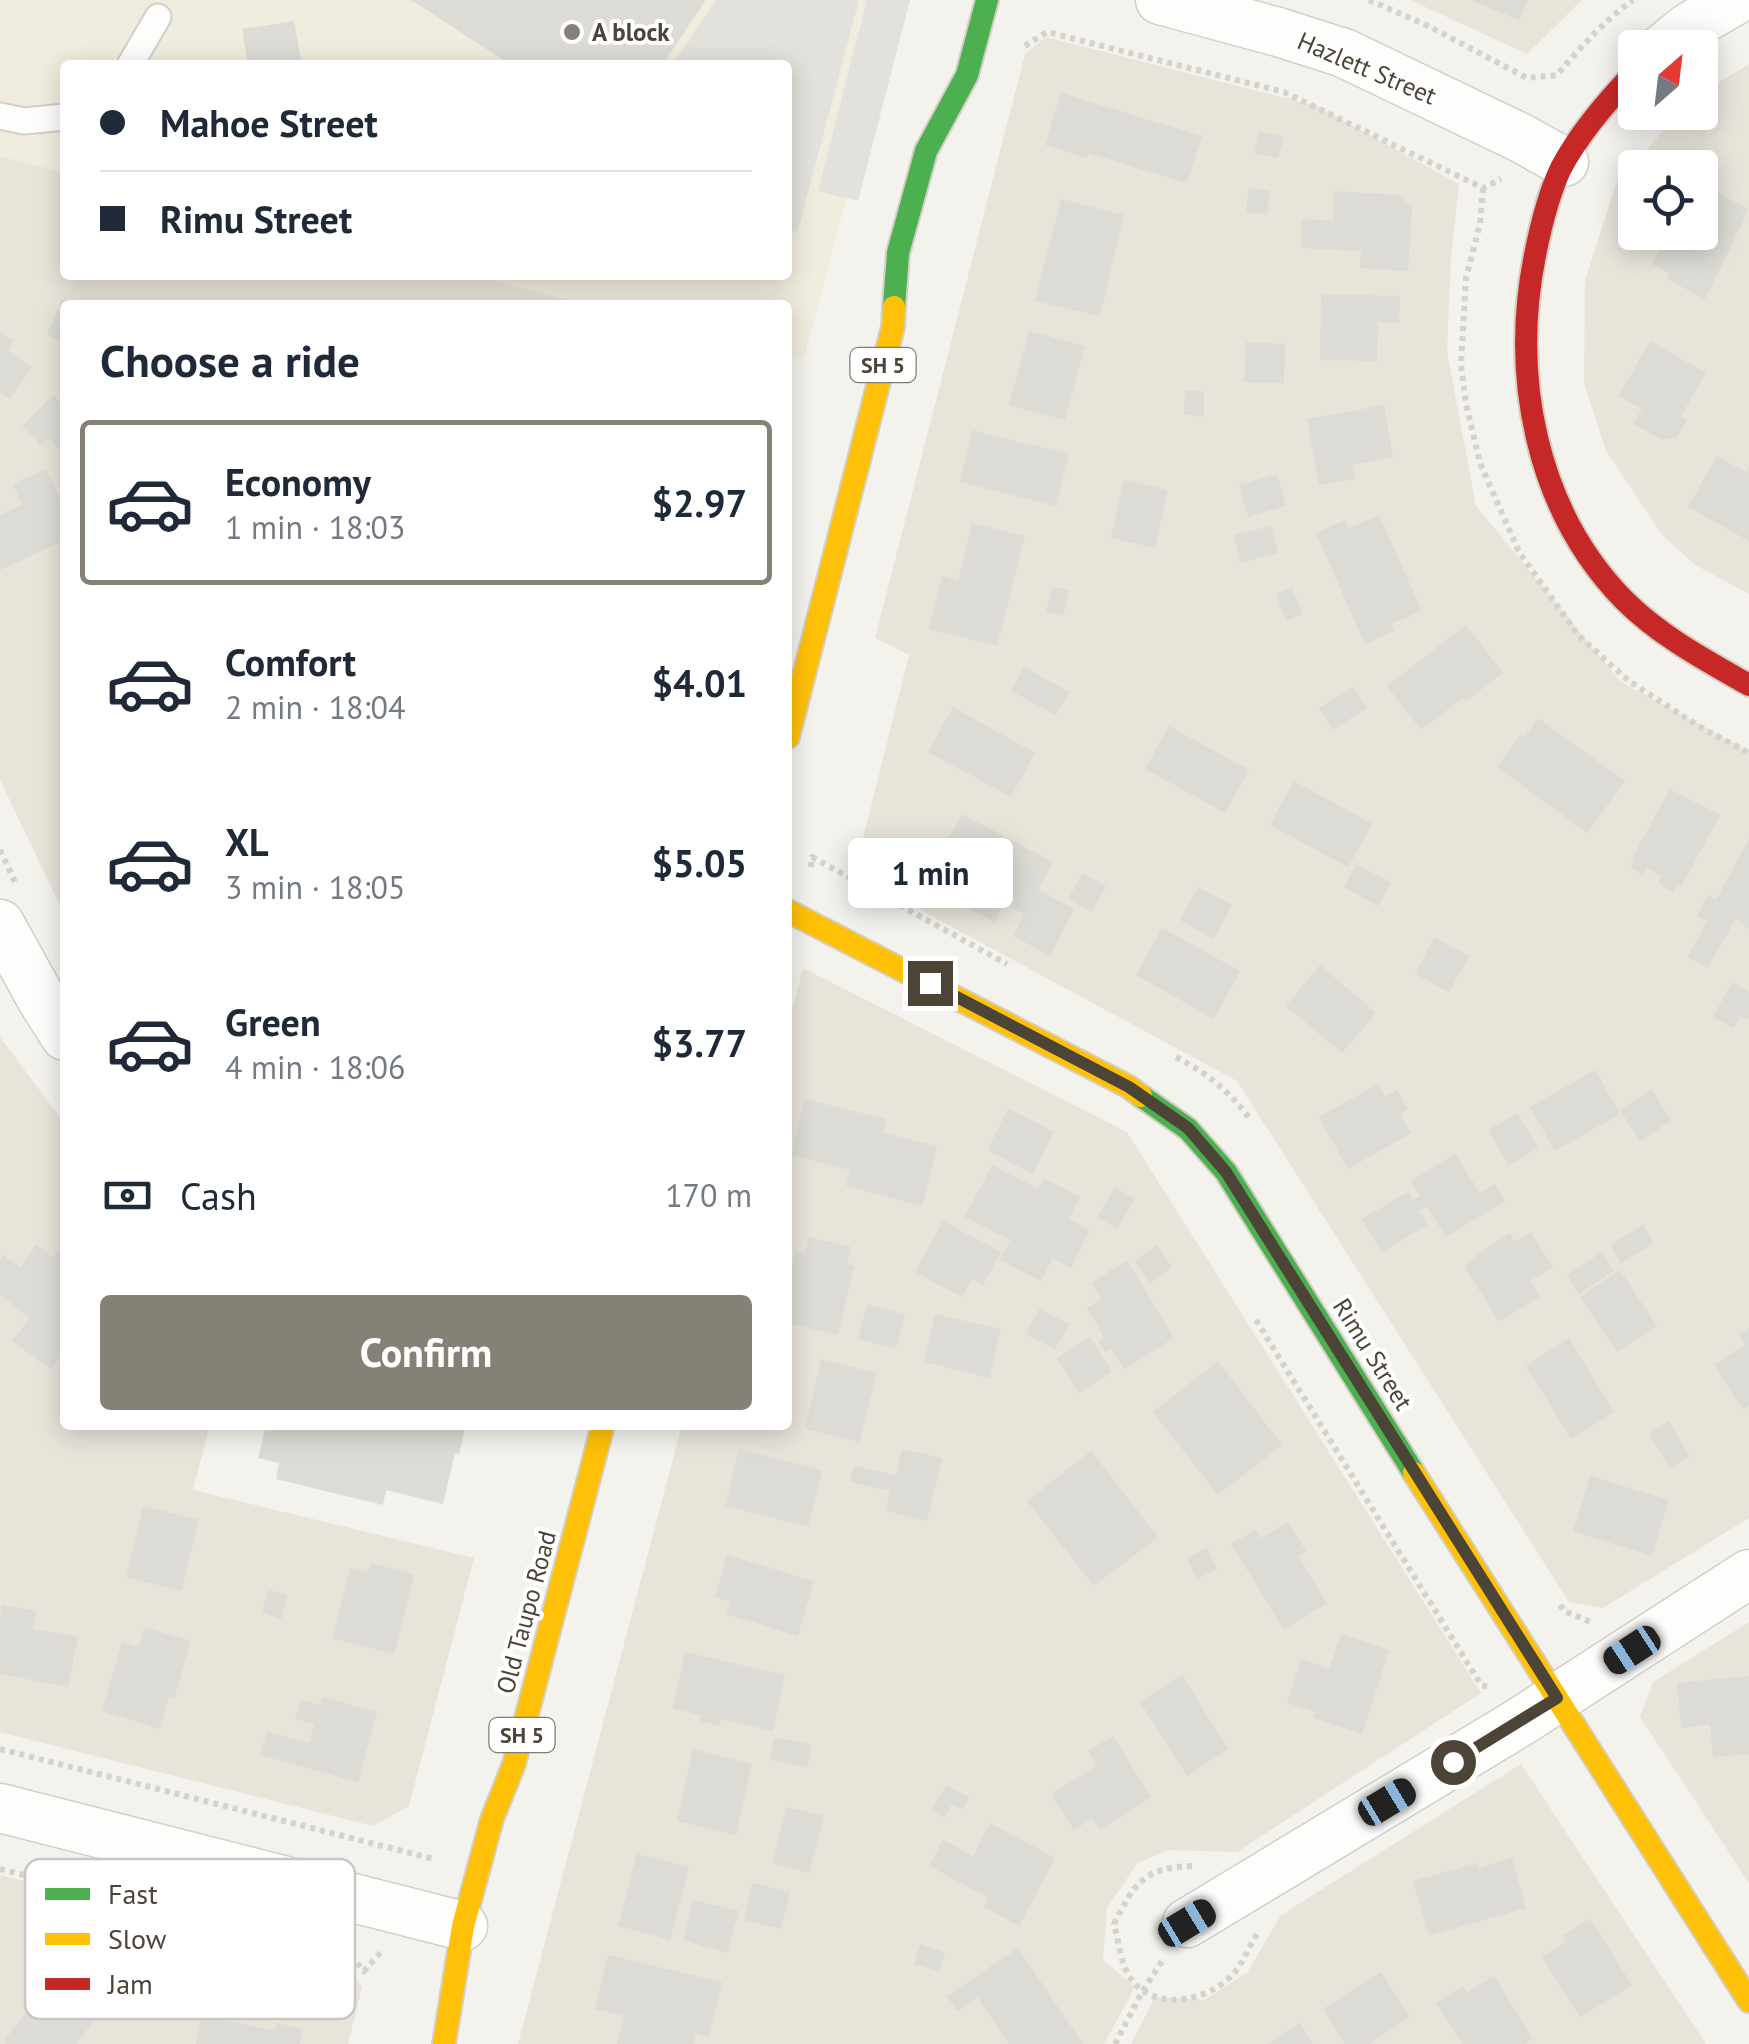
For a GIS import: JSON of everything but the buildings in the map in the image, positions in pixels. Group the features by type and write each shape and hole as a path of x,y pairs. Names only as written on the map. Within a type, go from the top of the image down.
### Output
{"main road":[{"name":"SH 5","path":"792,721 893,327 898,253 906,222 926,151 967,75 986,0"},
{"path":"1618,89 1603,104 1564,162 1546,209 1531,269 1524,326 1524,375 1534,434 1552,488 1577,538 1610,585 1657,629 1749,686"},
{"name":"Rimu Street","path":"792,912 1129,1087 1188,1128 1226,1172 1749,2001"},
{"name":"Old Taupo Road","path":"444,2044 463,1926 492,1819 514,1764 603,1430"}],"street":[{"name":"Hazlett Street","path":"1160,0 1344,53 1564,162"},
{"path":"1685,30 1736,0"},
{"path":"0,924 60,1028"},
{"path":"1187,1923 1557,1698 1749,1574"},
{"path":"0,1808 200,1859"},
{"path":"355,1898 463,1926"}],"lane":[{"path":"133,60 158,16"},
{"path":"0,116 24,121 60,117"}],"path":[{"path":"1369,0 1527,78 1557,75 1615,13 1633,0"},
{"path":"1019,49 1047,32 1284,92 1484,188 1506,177"},
{"path":"1543,92 1544,77"},
{"path":"1252,1313 1482,1685 1500,1689"},
{"path":"0,1749 445,1861"},
{"path":"0,1870 25,1876"},
{"path":"1115,2044 1142,1992 1187,1923"},
{"path":"355,1961 364,1970"}],"shaded area":[{"path":"0,0 899,0 804,359 792,356 792,300 569,300 491,280 792,280 792,60 60,60 60,171 0,156"},
{"path":"716,0 859,0 797,234 792,231 792,60 675,60"},
{"path":"867,0 910,0 858,201 818,191"},
{"path":"1410,0 1582,0 1527,54"},
{"path":"1046,37 1317,106 1459,184 1447,351 1476,506 1621,682 1749,751 1749,1518 1603,1608 1569,1602 1237,1081 854,874 909,655 875,638 1025,54"},
{"path":"1749,64 1749,594 1697,566 1663,536 1606,451 1584,383 1585,281 1618,182 1618,250 1718,250 1718,150 1646,150 1664,130 1718,130 1718,83"},
{"path":"0,156 60,171 60,280 491,280 569,300 60,300 60,906 0,780"},
{"path":"803,968 1127,1132 1481,1693 1237,1852 1167,1850 1137,1864 1107,1908 1103,1960 1135,1987 1104,2044 518,2044 681,1430 792,1430 792,1011"},
{"path":"0,1037 60,1117 60,1430 209,1430 193,1490 474,1558 409,1806 373,1826 0,1732"},
{"path":"1749,1622 1749,1883 1640,1717 1653,1682"},
{"path":"1521,1764 1706,2044 1131,2044 1155,1997 1204,2000 1247,1973 1281,1915"},
{"path":"0,1875 25,1881 25,2019 354,2019 348,2044 0,2044"},
{"path":"355,1976 362,1988 355,2016"}],"traffic: fast":[{"path":"894,307 898,253 926,151 967,75 987,0"},
{"path":"1141,1096 1188,1129 1226,1172 1414,1473"}],"traffic: slow":[{"path":"792,721 893,327 894,307"},
{"path":"792,913 1141,1096"},
{"path":"444,2044 463,1926 492,1819 514,1764 602,1430"},
{"path":"1414,1473 1749,2001"}],"traffic: jam":[{"path":"1618,91 1561,168 1545,210 1528,301 1526,347 1537,438 1569,525 1624,600 1668,636 1749,685"}],"place":[{"name":"A block","path":"572,32"}],"route":[{"path":"930,983 1129,1087 1188,1128 1226,1172 1557,1698 1453,1762"}]}
